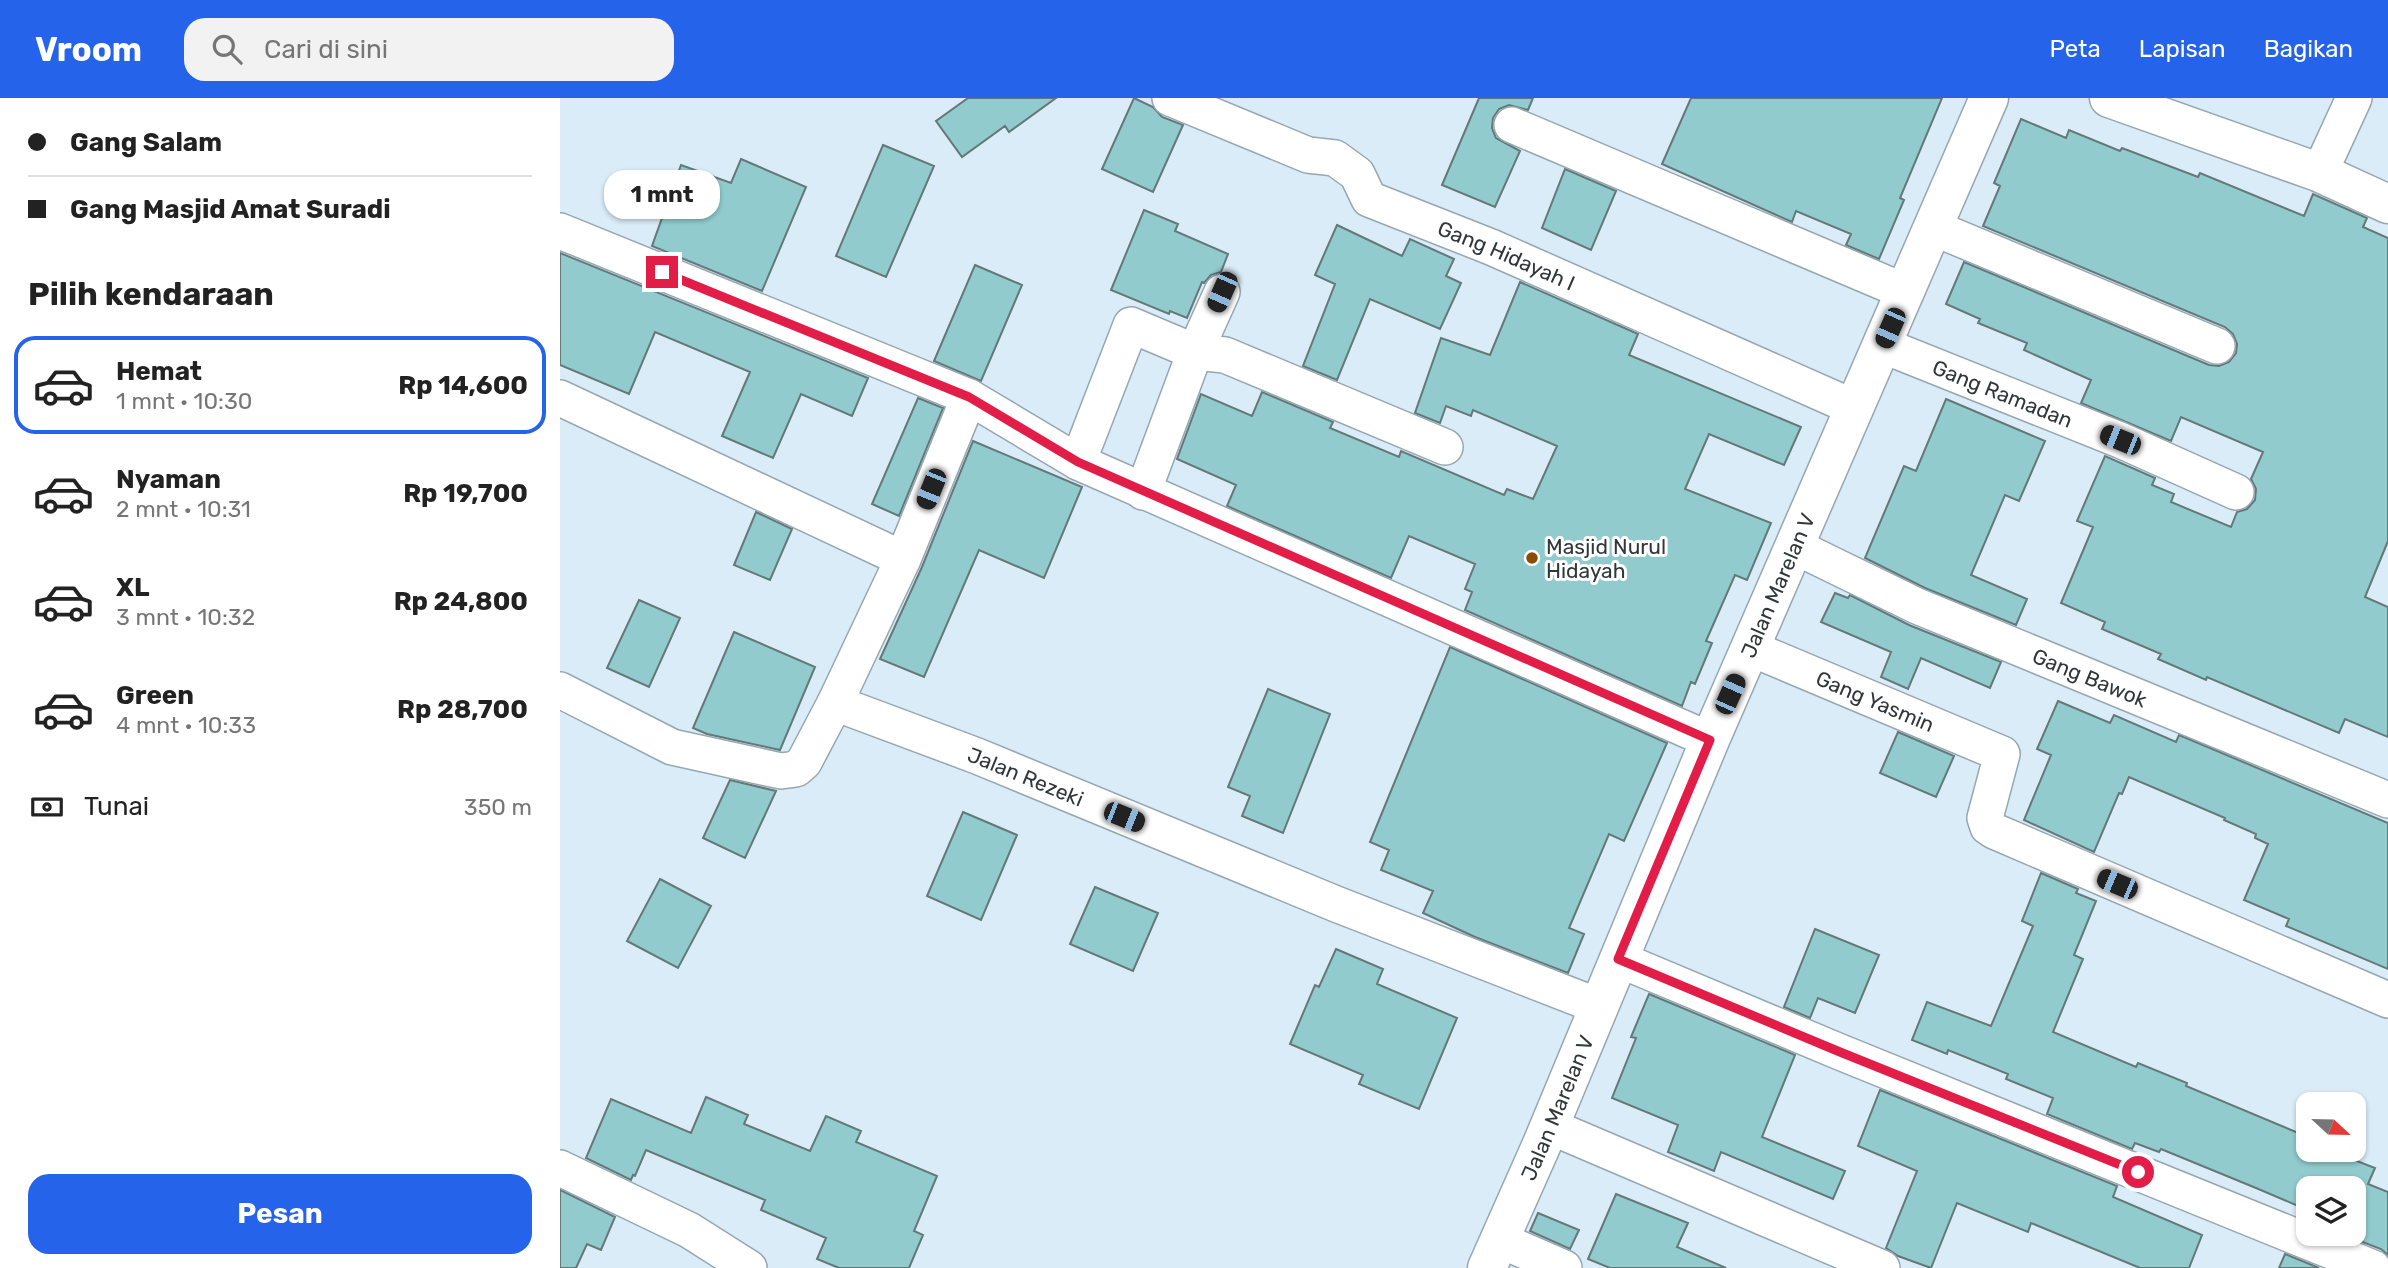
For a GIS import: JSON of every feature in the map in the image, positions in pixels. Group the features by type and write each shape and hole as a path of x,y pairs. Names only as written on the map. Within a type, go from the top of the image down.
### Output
{"street":[{"name":"Gang Hidayah I","path":"1170,98 1308,155 1335,158 1357,174 1369,199 1491,247 1855,408"},
{"name":"Jalan Marelan V","path":"1494,1254 1710,740 1989,98"},
{"path":"2109,98 2318,172 2388,204"},
{"path":"2318,172 2354,98"},
{"path":"1512,125 1906,292"},
{"path":"1934,228 2217,346"},
{"path":"560,231 969,397 1078,462 1710,740"},
{"path":"1143,492 1195,352 1222,292"},
{"path":"1078,462 1130,325 1195,352 1225,355 1446,447"},
{"name":"Gang Ramadan","path":"1882,345 2120,440 2236,492"},
{"path":"560,690 672,747 781,771 796,769 804,762 835,703 903,559 969,397"},
{"path":"560,398 903,559"},
{"name":"Gang Bawok","path":"1794,546 1917,606 2388,800"},
{"name":"Gang Yasmin","path":"1750,648 2002,754 1984,818 1988,827 1994,831 2388,1000"},
{"name":"Jalan Rezeki","path":"835,703 977,757 1336,904 1598,1006"},
{"path":"1618,959 2373,1268"},
{"path":"1546,1135 1828,1268"},
{"path":"1546,1135 1882,1268"},
{"path":"560,1168 689,1230 749,1268"},
{"path":"1494,1254 1564,1268"}],"building":[{"path":"968,98 1056,98 1009,132 1005,126 962,157 936,121"},
{"path":"1134,98 1153,107 1162,117 1183,125 1153,192 1102,169"},
{"path":"1479,98 1533,98 1528,110 1509,105 1499,109 1493,118 1492,128 1496,138 1520,151 1495,207 1442,185"},
{"path":"1691,98 1942,98 1900,198 1904,200 1879,259 1846,245 1851,234 1796,211 1792,222 1662,164"},
{"path":"2021,119 2066,138 2069,130 2120,151 2122,148 2198,177 2200,173 2304,216 2313,194 2367,218 2363,227 2388,238 2388,541 2365,597 2388,607 2388,737 2345,719 2339,733 2207,677 2206,680 2158,659 2161,654 2102,629 2105,622 2061,603 2093,527 2077,521 2105,456 2155,478 2152,485 2174,494 2171,502 2231,527 2237,512 2247,509 2255,500 2256,489 2251,479 2263,452 2181,417 2171,441 2081,403 2091,380 2024,350 2027,343 1978,323 1980,319 1946,304 1964,262 2209,365 2219,366 2229,362 2236,353 2237,344 2233,334 2225,327 1983,226 2000,186 1994,183"},
{"path":"883,145 934,166 886,277 836,256"},
{"path":"741,159 806,187 762,291 652,246 681,165 731,183"},
{"path":"1565,169 1616,191 1591,250 1542,228"},
{"path":"1144,210 1178,224 1175,231 1228,254 1221,272 1202,282 1187,318 1170,311 1169,314 1111,290"},
{"path":"1337,225 1402,256 1410,239 1454,259 1446,276 1461,283 1440,329 1370,299 1337,380 1303,366 1335,284 1315,275"},
{"path":"560,253 868,378 852,416 801,394 773,458 722,436 750,372 655,332 629,394 560,365"},
{"path":"975,265 1022,285 981,381 934,361"},
{"path":"1520,282 1638,334 1629,355 1801,427 1784,465 1709,434 1685,489 1771,523 1747,580 1735,575 1706,641 1712,643 1695,684 1691,682 1682,706 1465,610 1472,592 1465,589 1475,564 1409,536 1391,578 1227,506 1236,485 1177,459 1201,394 1252,416 1262,392 1333,422 1330,428 1399,457 1401,451 1504,495 1507,489 1533,499 1557,446 1473,410 1471,416 1446,406 1440,423 1415,413 1441,338 1490,355"},
{"path":"918,398 943,408 899,516 872,504"},
{"path":"1946,399 2045,441 2019,501 2005,495 1971,575 2027,599 2016,625 1925,588 1865,558 1904,466 1916,471"},
{"path":"973,441 1082,487 1044,578 979,550 924,677 880,659 922,567"},
{"path":"756,512 792,529 770,580 734,565"},
{"path":"1835,593 1848,598 1850,595 1909,625 2001,662 1990,688 1921,658 1908,689 1881,677 1891,652 1821,622"},
{"path":"639,600 680,618 649,687 607,668"},
{"path":"734,632 815,667 780,750 707,734 693,728"},
{"path":"1450,647 1667,743 1624,841 1609,834 1569,928 1584,934 1568,973 1475,937 1423,913 1433,891 1381,870 1389,850 1370,842"},
{"path":"1268,689 1330,714 1283,833 1242,816 1250,796 1228,787"},
{"path":"2058,701 2110,723 2114,715 2176,742 2179,735 2388,823 2388,969 2286,926 2289,919 2244,900 2268,844 2255,838 2256,834 2224,820 2225,818 2129,777 2122,794 2119,793 2094,852 2024,820 2051,755 2037,749"},
{"path":"1898,732 1954,756 1936,797 1880,773"},
{"path":"730,780 776,791 745,858 703,838"},
{"path":"963,812 1017,835 981,920 927,896"},
{"path":"2041,873 2078,889 2076,893 2096,901 2074,955 2083,959 2053,1032 2136,1067 2138,1063 2187,1083 2186,1086 2296,1132 2296,1162 2360,1162 2375,1168 2368,1184 2388,1192 2388,1255 2366,1243 2366,1176 2296,1176 2296,1205 2161,1149 2159,1152 2135,1143 2132,1149 2047,1114 2053,1098 2006,1079 2008,1074 1948,1050 1947,1054 1912,1040 1927,1002 1991,1026 2033,926 2022,921"},
{"path":"660,879 711,906 678,968 627,941"},
{"path":"1095,887 1158,913 1133,971 1070,944"},
{"path":"1815,929 1879,955 1855,1013 1818,998 1810,1018 1784,1007"},
{"path":"1336,949 1383,969 1377,984 1457,1018 1419,1109 1359,1084 1363,1075 1290,1044 1315,985 1319,987"},
{"path":"1649,994 1795,1055 1762,1137 1845,1171 1833,1199 1721,1152 1714,1171 1668,1152 1678,1125 1612,1098 1636,1038 1631,1037"},
{"path":"1880,1090 2117,1186 2113,1197 2202,1235 2189,1268 2140,1268 2031,1223 2028,1232 1957,1203 1931,1268 1898,1256 1886,1248 1917,1171 1858,1146"},
{"path":"706,1097 748,1115 744,1124 810,1151 826,1116 861,1131 856,1142 937,1176 914,1231 923,1235 909,1268 839,1268 817,1259 826,1238 761,1210 765,1200 646,1150 631,1180 586,1158 611,1099 691,1133"},
{"path":"560,1190 615,1217 601,1250 587,1244 576,1268 560,1268"},
{"path":"1616,1194 1688,1223 1677,1247 1726,1268 1610,1268 1588,1259"},
{"path":"1538,1213 1579,1230 1570,1249 1530,1231"},
{"path":"2285,1254 2319,1268 2279,1268"}],"place":[{"name":"Masjid Nurul Hidayah","path":"1532,558"}],"route":[{"path":"662,272 969,397 1078,462 1710,740 1618,959 2138,1172"}]}
